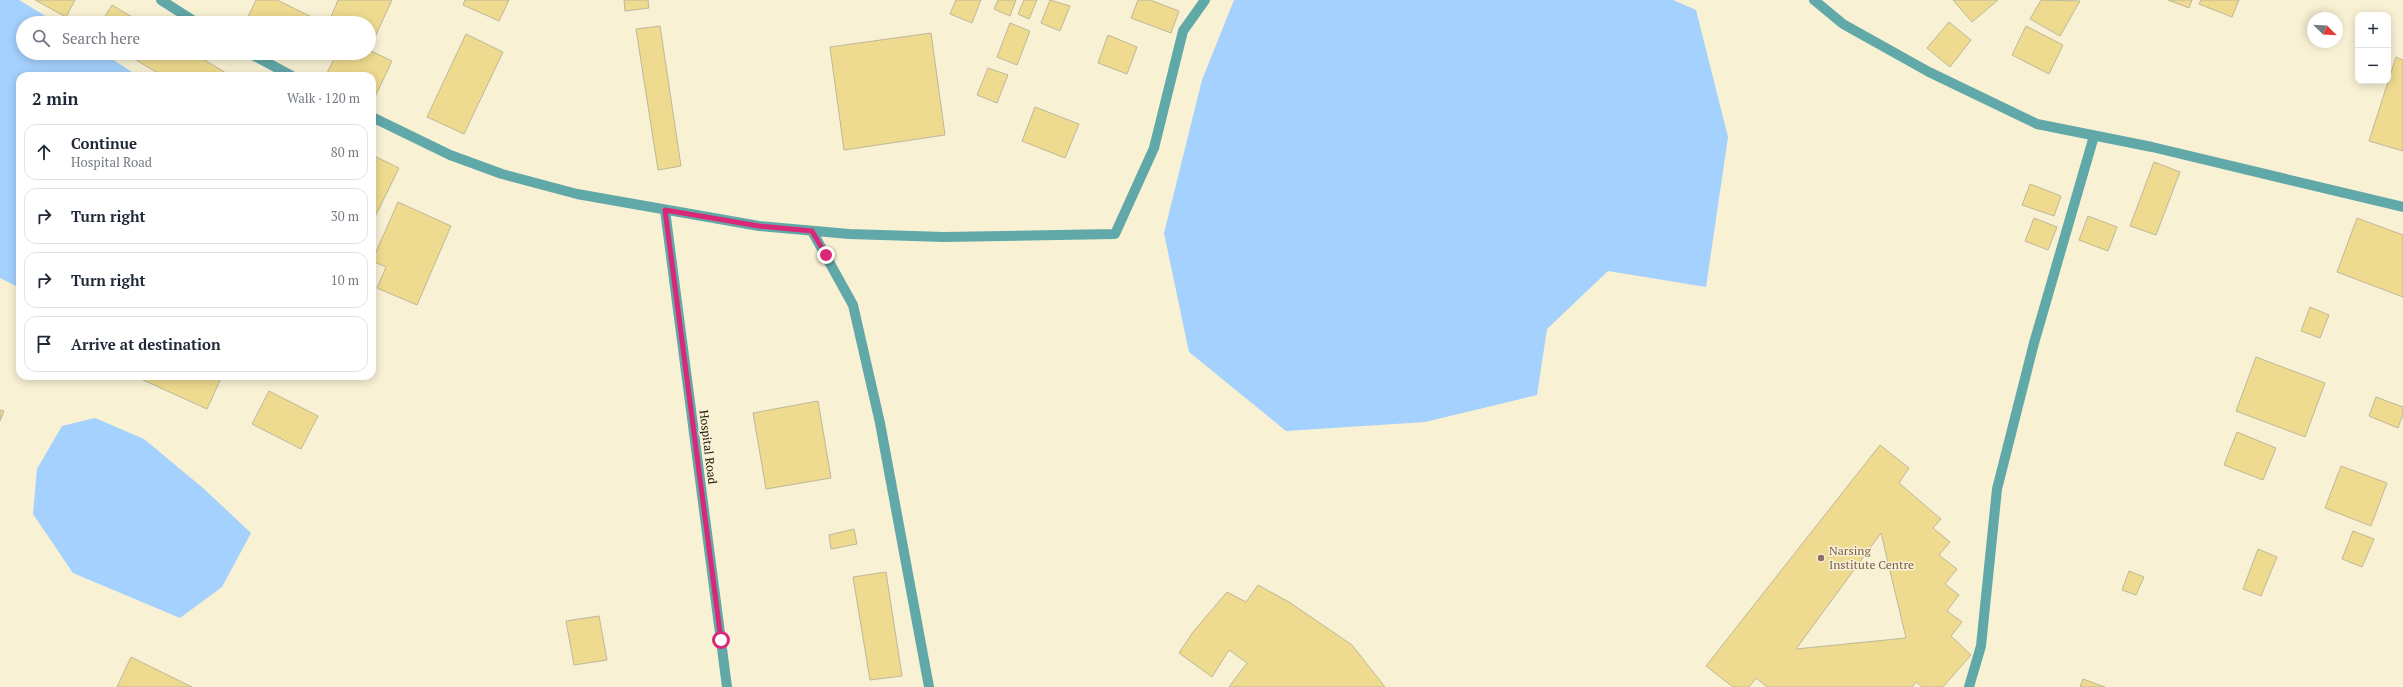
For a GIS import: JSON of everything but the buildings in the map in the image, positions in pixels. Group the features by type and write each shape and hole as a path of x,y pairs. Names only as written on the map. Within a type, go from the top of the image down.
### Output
{"street":[{"path":"161,0 186,16"},
{"path":"376,119 450,155 502,174 577,194 759,226 812,231 944,237 1114,234 1154,148 1183,31 1205,0"},
{"path":"1814,0 1843,24 1956,85 2037,124 2152,147 2403,207"},
{"path":"262,60 285,72"},
{"path":"1969,687 1981,646 1997,489 2034,343 2094,136"},
{"name":"Hospital Road","path":"665,210 727,687"},
{"path":"812,231 853,304 880,423 928,687"}],"water":[{"path":"0,0 19,0 45,16 16,16 16,60 114,60 132,72 16,72 16,286 0,278"},
{"path":"1234,0 1673,0 1696,10 1728,137 1706,287 1608,271 1547,329 1537,395 1425,422 1286,431 1189,352 1164,233 1202,80"},
{"path":"95,418 144,439 203,488 251,533 222,587 180,618 73,573 33,514 37,469 62,426"}],"place":[{"name":"Narsing Institute Centre","path":"1821,558"}],"route":[{"path":"721,640 665,210 759,226 812,231 826,255"}]}
